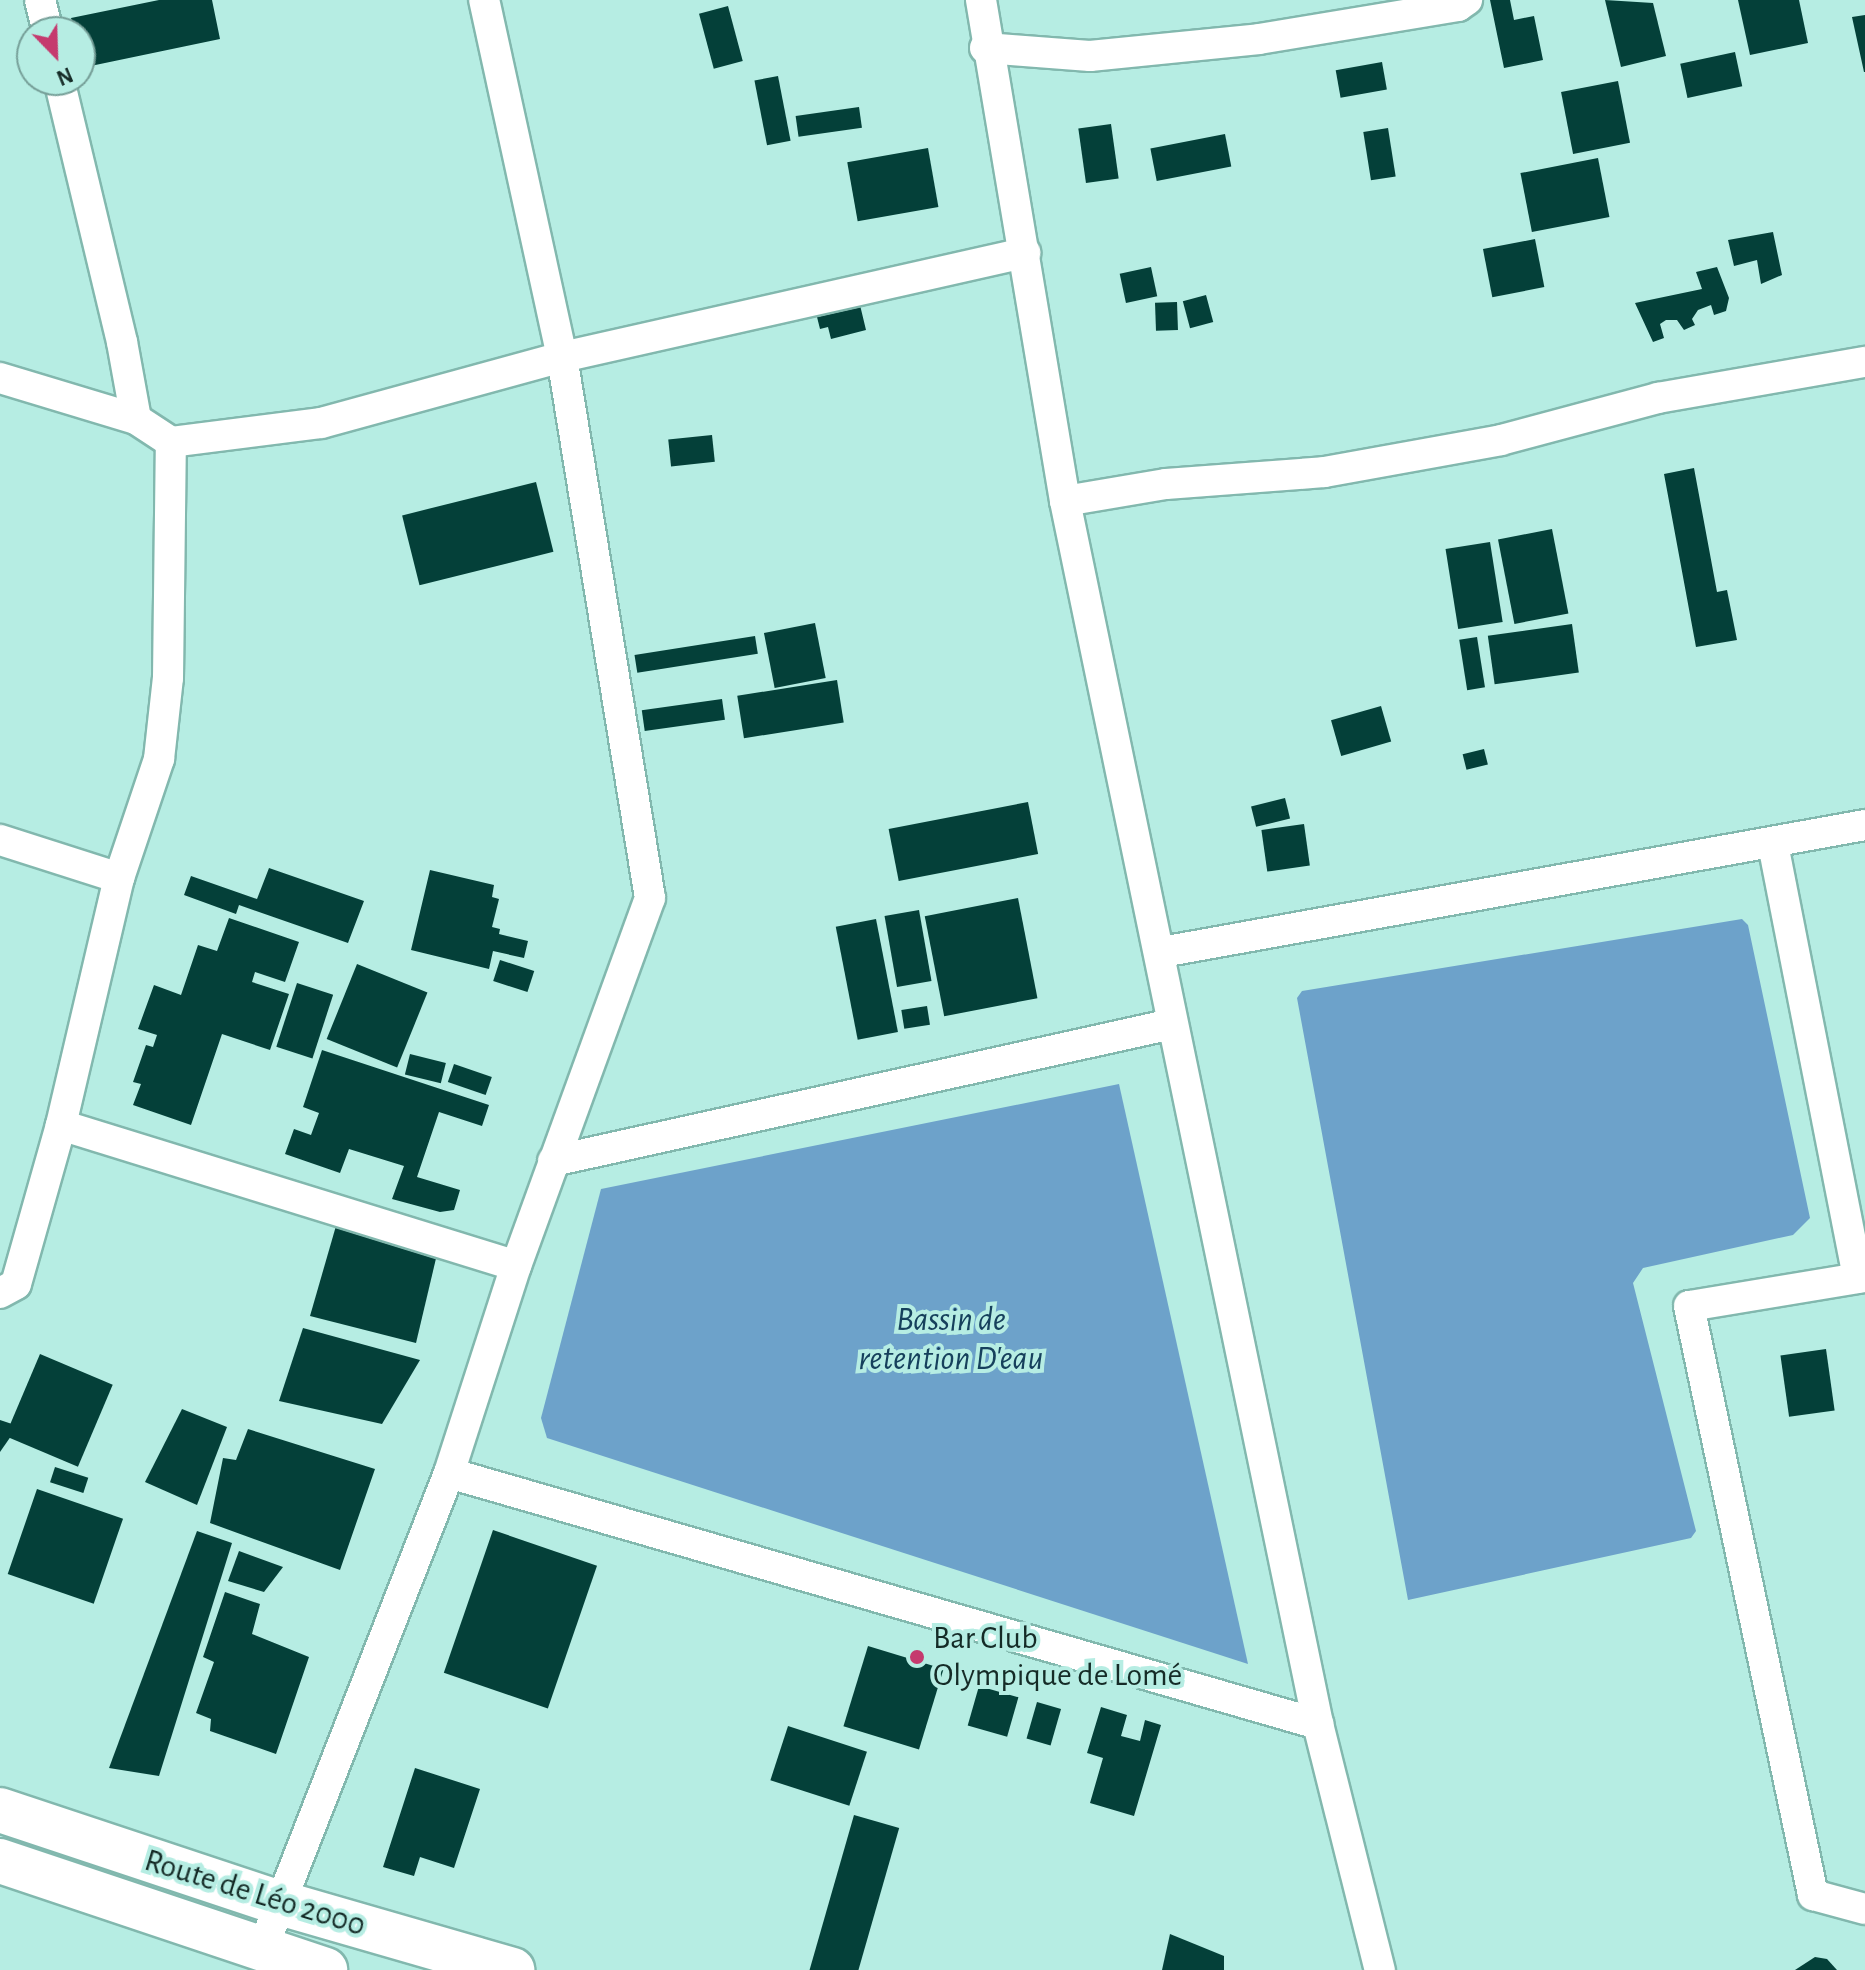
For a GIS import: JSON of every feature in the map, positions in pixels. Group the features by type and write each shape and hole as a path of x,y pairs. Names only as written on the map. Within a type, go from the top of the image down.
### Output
{"street":[{"path":"262,1950 277,1902 449,1473 516,1266 650,898 562,357 484,0"},
{"path":"981,0 985,48 1025,253 1065,501 1162,952 1172,1024 1318,1724 1380,1970"},
{"path":"985,48 1090,56 1121,53 1259,39 1458,6 1467,0"},
{"path":"63,96 122,342 136,419"},
{"path":"0,378 136,419 171,442 321,423 562,357 1025,253"},
{"path":"1065,501 1166,484 1324,472 1501,440 1658,398 1865,362"},
{"path":"0,1293 16,1284 61,1125 119,878 159,759 170,626 171,442"},
{"path":"1162,952 1865,825"},
{"path":"0,840 119,878"},
{"path":"1773,844 1862,1277 1689,1306 1813,1895 1865,1909"},
{"path":"553,1161 1172,1024"},
{"path":"61,1125 516,1266"},
{"path":"449,1473 1318,1724"},
{"name":"Route de Léo 2000","path":"0,1810 277,1902 512,1970"},
{"name":"Route de Léo 2000","path":"0,1861 325,1970"}],"water":[{"path":"1742,919 1748,925 1810,1218 1793,1235 1643,1268 1633,1283 1696,1531 1691,1538 1408,1600 1297,998 1302,991"},
{"name":"Bassin de retention D'eau","path":"1119,1084 1248,1664 547,1438 541,1418 601,1189"}],"building":[{"path":"159,0 212,0 220,39 96,65 96,16 81,16"},
{"path":"1490,0 1510,0 1514,20 1534,16 1543,60 1504,68"},
{"path":"1605,0 1653,3 1666,56 1621,67"},
{"path":"1738,0 1799,0 1808,43 1750,55"},
{"path":"728,6 743,61 714,69 699,14"},
{"path":"1865,15 1865,72 1864,72 1852,17"},
{"path":"1735,52 1742,86 1688,98 1680,64"},
{"path":"1382,62 1387,90 1341,98 1336,70"},
{"path":"778,76 791,141 767,145 754,81"},
{"path":"1618,81 1630,143 1573,154 1561,92"},
{"path":"859,107 862,128 799,137 796,116"},
{"path":"1111,124 1119,178 1086,183 1078,129"},
{"path":"1388,128 1396,176 1371,180 1363,132"},
{"path":"1225,134 1231,166 1157,181 1150,149"},
{"path":"928,148 938,207 858,221 847,162"},
{"path":"1598,158 1609,217 1532,232 1520,173"},
{"path":"1773,232 1782,275 1761,284 1757,260 1734,266 1728,240"},
{"path":"1535,239 1544,287 1492,297 1483,249"},
{"path":"1151,267 1157,296 1126,303 1120,274"},
{"path":"1717,267 1729,298 1726,311 1714,315 1711,305 1698,310 1692,319 1695,325 1684,330 1677,320 1666,320 1660,324 1664,338 1653,342 1635,303 1702,289 1696,272"},
{"path":"1206,295 1213,322 1190,328 1183,301"},
{"path":"1177,302 1178,330 1156,331 1155,303"},
{"path":"860,305 866,330 831,339 828,327 820,329 817,317"},
{"path":"712,435 715,462 671,466 668,440"},
{"path":"1694,468 1717,592 1727,590 1737,640 1696,647 1664,474"},
{"path":"536,482 553,552 420,585 402,515"},
{"path":"1552,529 1568,613 1514,624 1498,539"},
{"path":"1490,542 1503,622 1458,629 1446,549"},
{"path":"815,623 826,678 775,688 764,633"},
{"path":"1572,624 1579,673 1495,684 1488,636"},
{"path":"755,636 758,654 637,673 635,655"},
{"path":"1477,637 1485,687 1467,690 1459,640"},
{"path":"837,680 844,722 744,738 737,696"},
{"path":"722,699 725,720 645,731 642,710"},
{"path":"1381,706 1391,742 1341,756 1331,720"},
{"path":"1484,749 1488,765 1467,770 1463,754"},
{"path":"1285,798 1290,818 1256,827 1251,806"},
{"path":"1028,802 1038,854 899,881 889,829"},
{"path":"1304,824 1310,866 1267,872 1261,830"},
{"path":"269,868 364,901 348,943 239,905 236,914 184,895 191,876 257,899"},
{"path":"430,870 494,885 492,897 499,899 492,927 500,929 499,934 528,941 524,958 493,951 489,969 411,950"},
{"path":"1018,898 1037,998 944,1016 925,916"},
{"path":"919,910 932,981 897,987 885,916"},
{"path":"229,918 299,942 285,982 255,972 252,982 289,994 270,1050 222,1034 191,1125 133,1105 141,1084 133,1082 146,1045 153,1047 157,1035 138,1029 154,985 181,995 198,945 217,951"},
{"path":"876,919 898,1032 858,1040 836,927"},
{"path":"500,960 534,971 527,992 493,981"},
{"path":"357,964 427,992 397,1068 327,1039"},
{"path":"297,983 333,995 312,1058 276,1047"},
{"path":"927,1006 930,1025 904,1029 901,1010"},
{"path":"322,1050 489,1105 482,1126 439,1112 417,1177 460,1190 454,1210 440,1212 392,1199 404,1166 349,1149 340,1173 285,1154 294,1129 311,1135 319,1113 303,1107"},
{"path":"410,1054 446,1063 441,1083 405,1074"},
{"path":"454,1064 492,1077 486,1095 448,1082"},
{"path":"340,1212 438,1250 416,1343 310,1316"},
{"path":"303,1328 420,1360 382,1424 279,1401"},
{"path":"1826,1349 1835,1410 1789,1417 1780,1355"},
{"path":"40,1354 113,1385 78,1467 5,1436"},
{"path":"182,1409 227,1427 197,1505 145,1482"},
{"path":"0,1420 18,1426 0,1452"},
{"path":"248,1429 375,1469 340,1570 210,1523 223,1458 236,1460"},
{"path":"55,1467 88,1478 83,1493 50,1482"},
{"path":"37,1489 123,1519 94,1604 8,1574"},
{"path":"493,1530 597,1566 548,1709 444,1673"},
{"path":"197,1531 232,1543 159,1776 109,1768"},
{"path":"239,1551 283,1567 264,1592 228,1581"},
{"path":"225,1592 260,1604 252,1634 309,1657 276,1754 210,1731 211,1719 196,1713 214,1662 203,1657"},
{"path":"868,1646 944,1669 919,1749 843,1726"},
{"path":"979,1686 1018,1697 1007,1737 968,1725"},
{"path":"1037,1702 1061,1709 1051,1745 1027,1739"},
{"path":"1101,1707 1127,1715 1121,1736 1140,1741 1145,1720 1161,1725 1134,1816 1090,1803 1103,1758 1087,1753"},
{"path":"788,1726 867,1752 849,1806 770,1780"},
{"path":"415,1768 480,1789 454,1868 420,1857 414,1876 383,1867"},
{"path":"854,1815 899,1828 858,1970 810,1970"},
{"path":"1170,1934 1224,1956 1224,1970 1162,1970"},
{"path":"1815,1957 1827,1959 1837,1970 1795,1970"}],"place":[{"name":"Bar Club Olympique de Lomé","path":"917,1657"}]}
